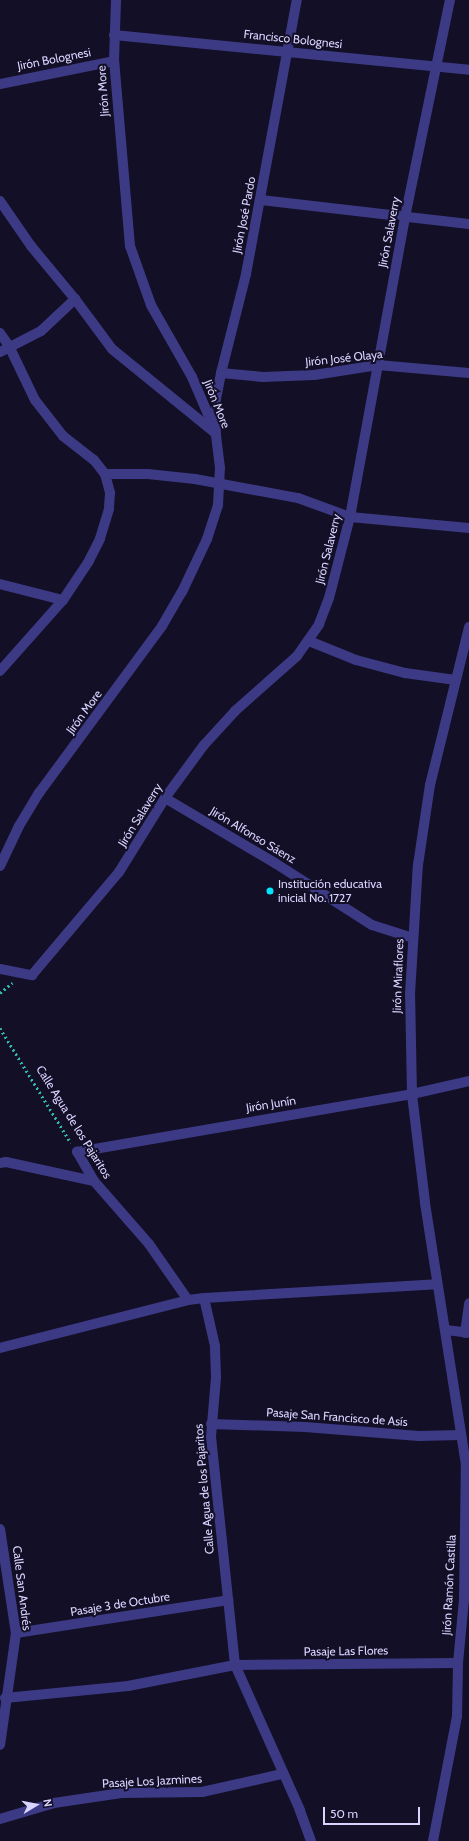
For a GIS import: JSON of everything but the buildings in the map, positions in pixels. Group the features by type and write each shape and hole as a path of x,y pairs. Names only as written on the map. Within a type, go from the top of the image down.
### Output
{"street":[{"name":"Jirón More","path":"0,866 18,826 39,793 162,626 182,592 211,529 220,484 216,433 192,377 151,305 130,246 114,61 116,0"},
{"name":"Jirón José Pardo","path":"216,433 216,399 221,373 246,274 261,200 297,0"},
{"name":"Jirón Salaverry","path":"0,969 32,975 120,872 165,798 204,745 235,711 286,668 309,641 329,598 350,517 405,217 450,0"},
{"name":"Francisco Bolognesi","path":"114,35 469,70"},
{"name":"Jirón Bolognesi","path":"0,84 114,61"},
{"path":"261,200 469,224"},
{"path":"0,201 31,246 75,299 112,349 216,433"},
{"path":"0,352 9,346 41,331 75,299"},
{"path":"0,333 9,346 34,400 63,436 94,460 105,474 110,493 109,509 100,539 63,600 0,671"},
{"name":"Jirón José Olaya","path":"221,373 263,377 314,375 378,365 469,373"},
{"path":"105,474 148,474 220,484 298,498 350,517 469,528"},
{"path":"0,584 63,600"},
{"name":"Jirón Miraflores","path":"446,1330 437,1284 412,1094 410,1046 413,938 418,865 430,785 469,627"},
{"path":"309,641 363,662 405,673 456,680"},
{"name":"Jirón Alfonso Sáenz","path":"165,798 275,863 372,925 413,938"},
{"name":"Jirón Junín","path":"77,1152 412,1094 469,1081"},
{"name":"Calle Agua de los Pajaritos","path":"77,1152 94,1181 149,1244 188,1300"},
{"path":"0,1163 6,1162 94,1181"},
{"path":"0,1348 188,1300 437,1284"},
{"name":"Calle Agua de los Pajaritos","path":"204,1298 215,1346 216,1377 211,1424 235,1665 282,1774 300,1810 311,1841"},
{"path":"446,1330 467,1333 469,1303"},
{"name":"Jirón Ramón Castilla","path":"433,1841 457,1716 458,1663 464,1600 466,1465 446,1330"},
{"name":"Pasaje San Francisco de Asís","path":"211,1424 320,1428 419,1436 461,1435"},
{"name":"Calle San Andrés","path":"0,1529 16,1633 5,1698 0,1745"},
{"name":"Pasaje 3 de Octubre","path":"16,1633 228,1600"},
{"name":"Pasaje Las Flores","path":"5,1698 128,1686 235,1665 458,1663"},
{"name":"Pasaje Los Jazmines","path":"0,1819 54,1803 121,1793 202,1792 282,1774"}],"path":[{"name":"Calle Agua de los Pajaritos","path":"0,1028 77,1152"}],"place":[{"name":"Institución educativa inicial No. 1727","path":"270,891"}]}
